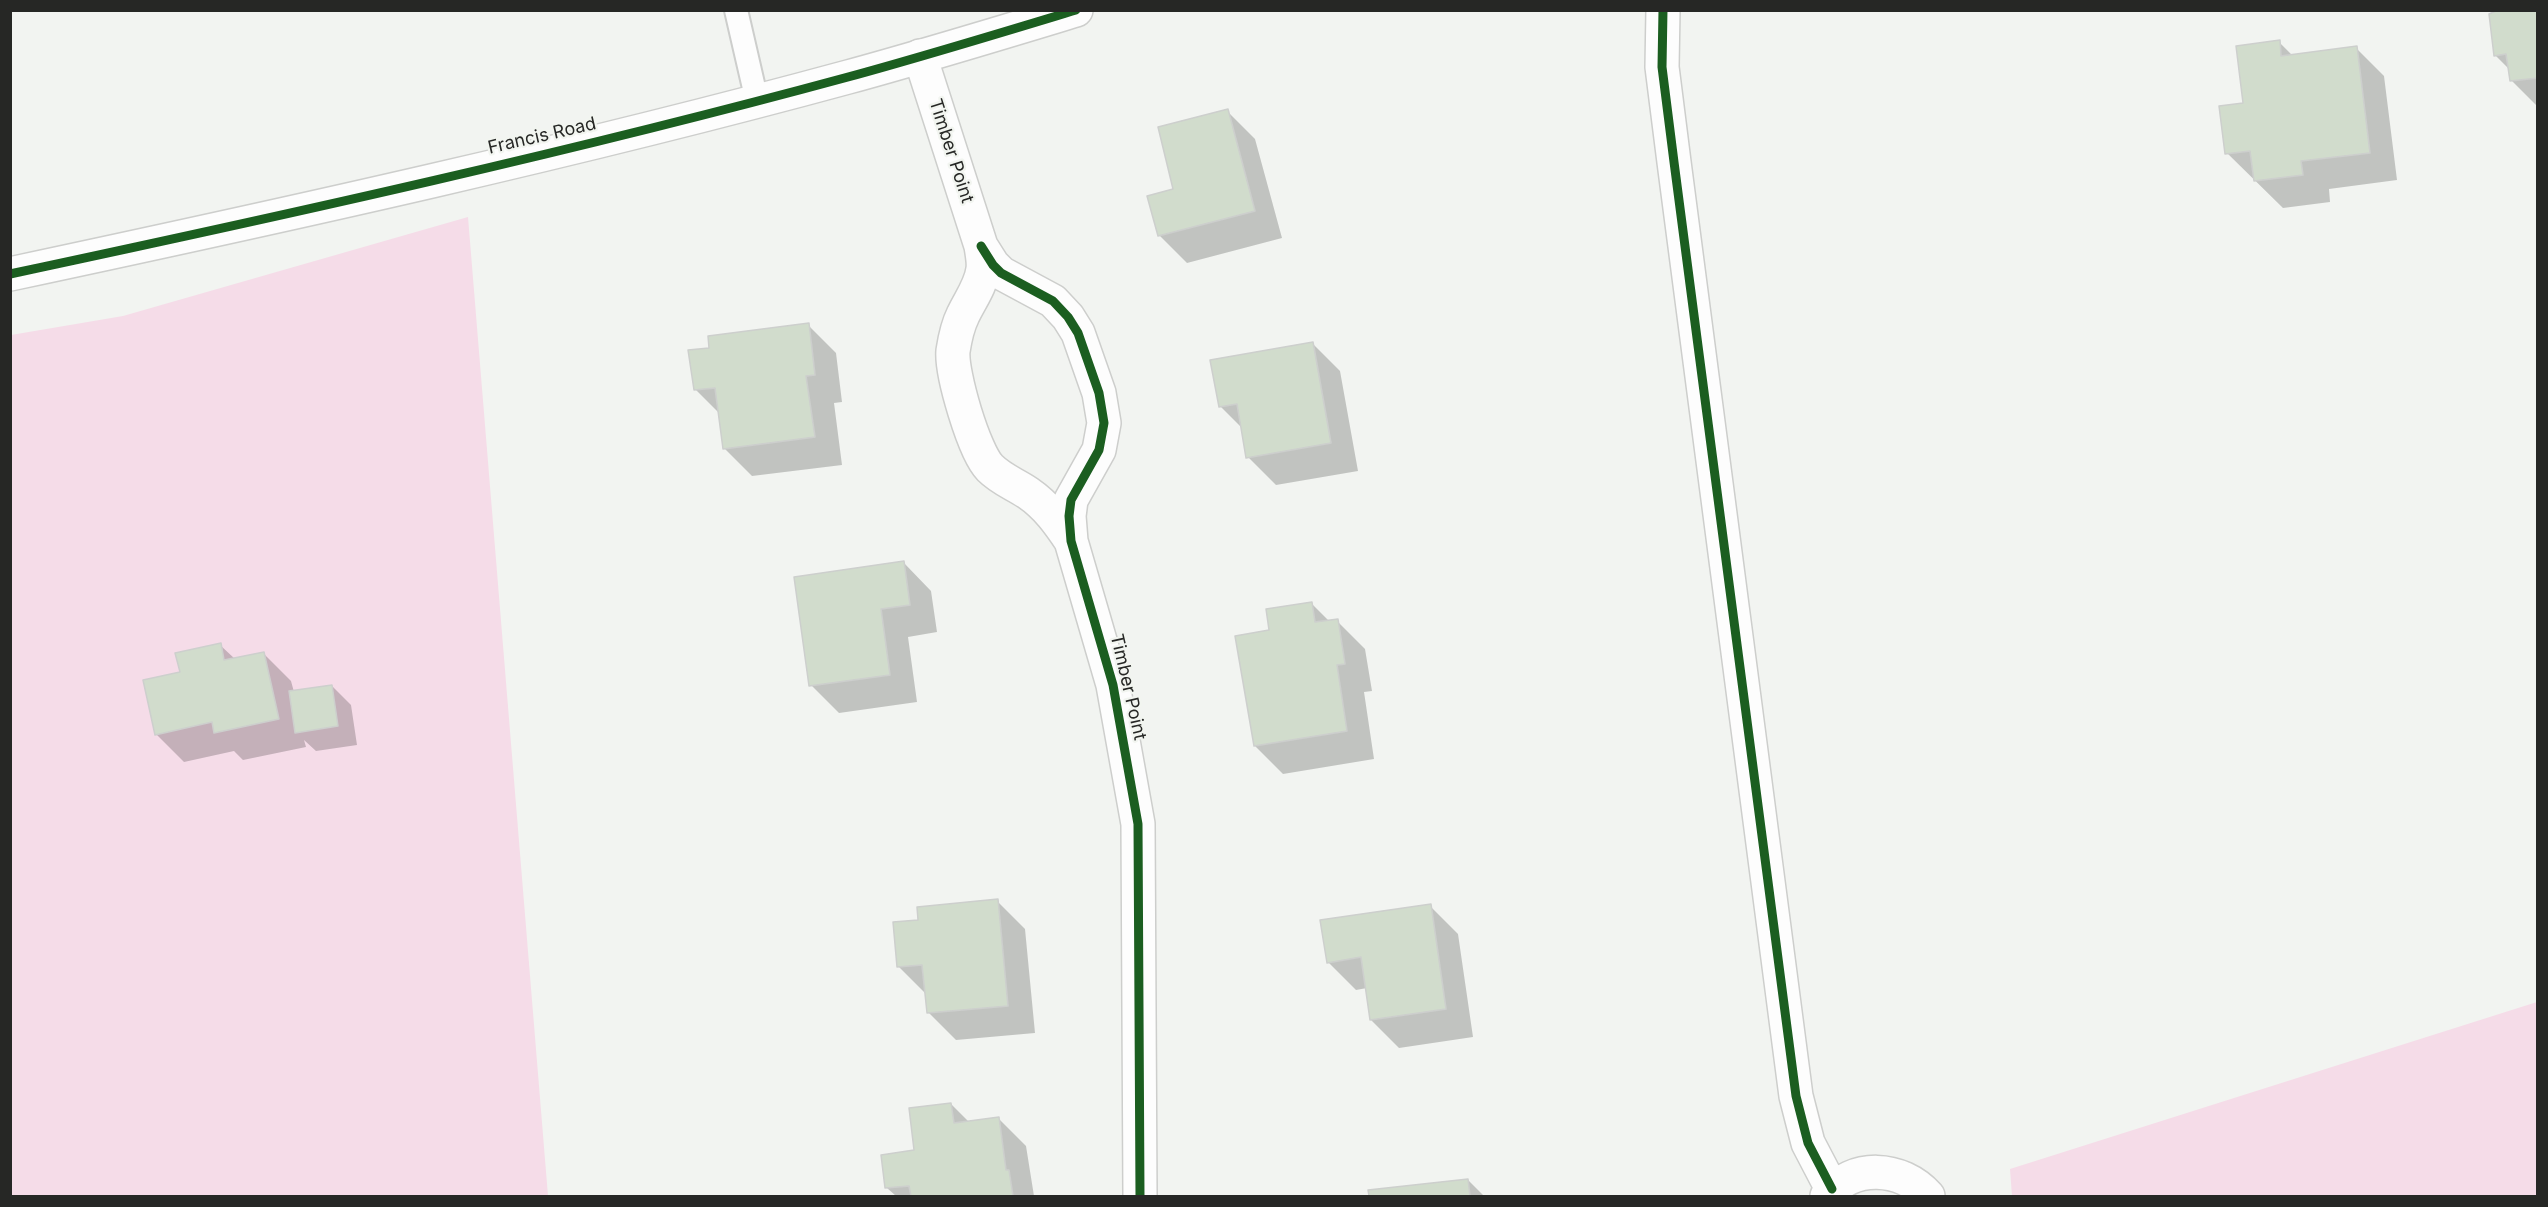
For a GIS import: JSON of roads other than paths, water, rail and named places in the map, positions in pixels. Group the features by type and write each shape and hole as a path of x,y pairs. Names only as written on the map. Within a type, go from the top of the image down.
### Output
{"street":[{"name":"Francis Road","path":"10,274 288,213 757,101 1076,10"},
{"path":"1663,10 1662,67 1797,1096 1808,1143 1830,1193 1850,1177 1874,1171 1898,1175 1919,1186 1928,1197"},
{"name":"Timber Point","path":"920,56 981,246 984,268 981,282 957,330 953,353 954,372 963,403 977,445 988,466 1003,480 1040,503 1054,516 1071,541"},
{"name":"Timber Point","path":"981,246 1001,273 1053,301 1068,317 1078,333 1099,393 1104,423 1099,450 1071,500 1069,516 1071,541 1113,685 1138,824 1140,1197"}],"lane":[{"path":"736,10 757,101"}]}
